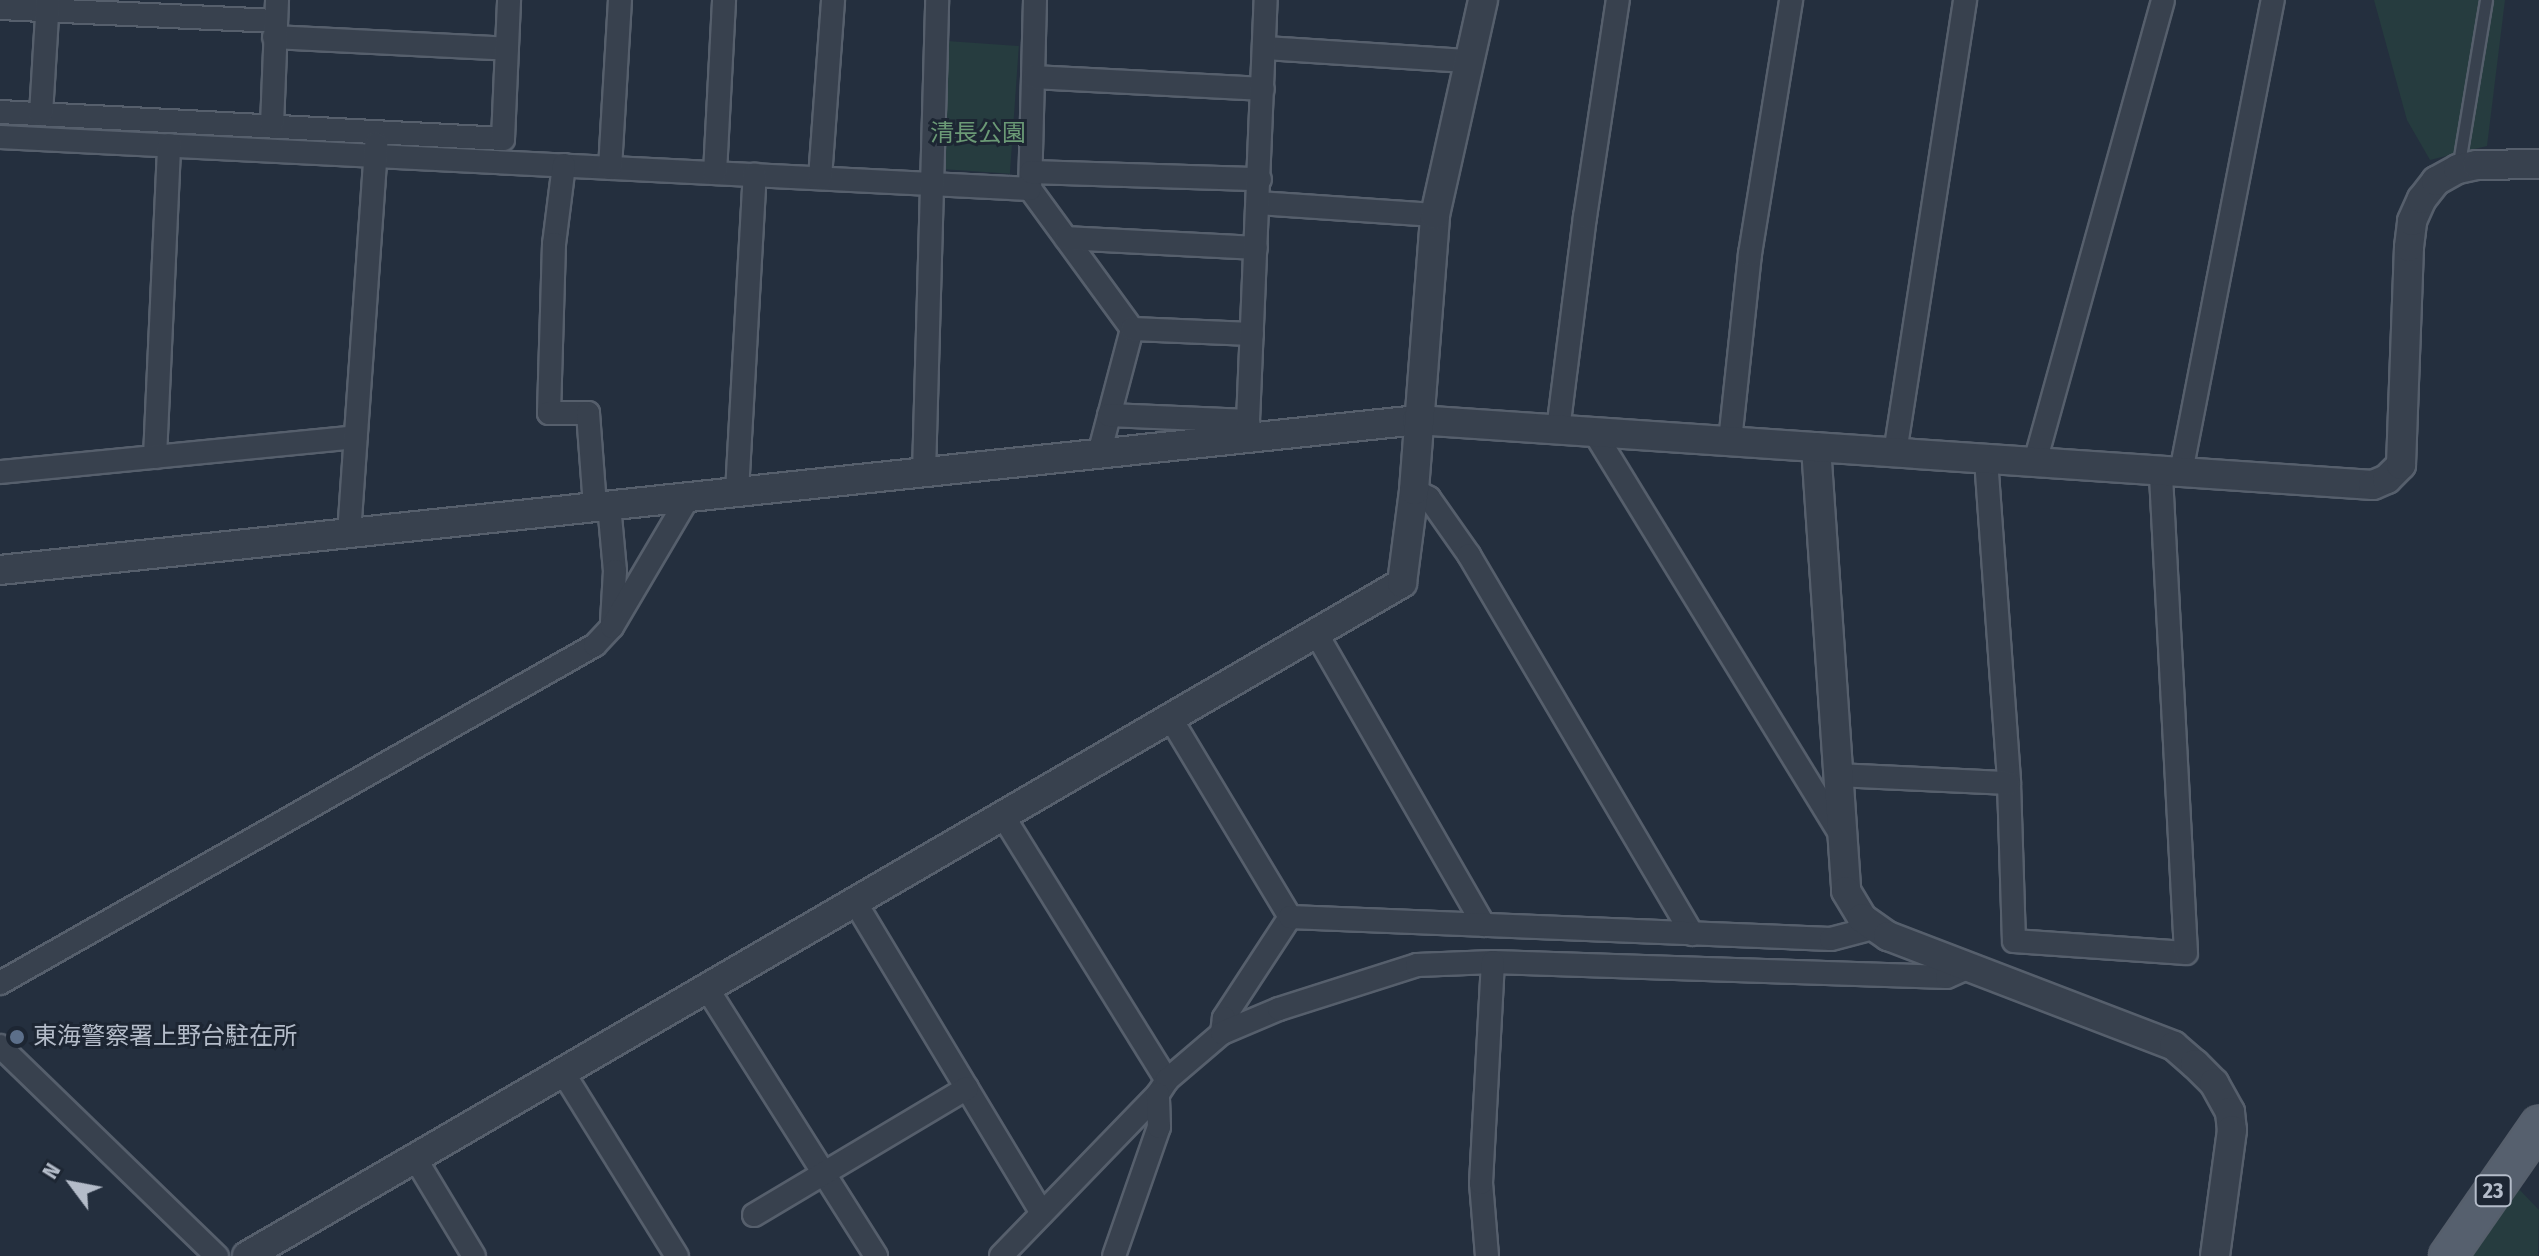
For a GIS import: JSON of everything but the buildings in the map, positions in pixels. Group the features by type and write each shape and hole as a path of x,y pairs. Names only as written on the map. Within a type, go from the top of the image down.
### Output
{"main road":[{"name":"23","path":"2448,1256 2539,1125"}],"street":[{"path":"0,112 503,139 509,0"},
{"path":"610,168 620,0"},
{"path":"715,173 724,0"},
{"path":"820,178 833,0"},
{"path":"924,473 937,0"},
{"path":"1035,0 1031,180 1066,238 1132,329"},
{"path":"1249,430 1266,0"},
{"path":"263,1252 415,1158 564,1074 1402,583 1414,490 1435,215 1483,0"},
{"path":"1558,430 1585,217 1618,0"},
{"path":"1730,441 1750,254 1791,0"},
{"path":"1895,453 1965,0"},
{"path":"2035,462 2163,0"},
{"path":"1986,459 2009,783 2014,941 2186,953 2171,471 2273,0"},
{"path":"0,8 48,5 275,19 507,49"},
{"path":"41,114 48,5"},
{"path":"272,125 275,19"},
{"path":"1265,48 1467,61"},
{"path":"1034,77 1263,89"},
{"path":"349,534 377,132"},
{"path":"0,137 932,184 1031,180 1260,179"},
{"path":"155,457 169,145"},
{"path":"0,570 1099,454 1249,430 1417,420 2373,485 2387,479 2401,465 2412,221 2422,199 2436,181 2458,169 2477,165 2539,164"},
{"path":"564,165 554,244 549,413 585,410 588,413 615,571 612,627"},
{"path":"737,492 755,175"},
{"path":"1258,203 1435,215"},
{"path":"1066,238 1256,248"},
{"path":"1132,329 1252,334"},
{"path":"1099,454 1132,329"},
{"path":"1109,415 1249,430"},
{"path":"1594,432 1841,835"},
{"path":"0,472 355,437"},
{"path":"1816,447 1846,891 1873,928 1967,968 2174,1046 2214,1083 2226,1099 2232,1130 2215,1256"},
{"path":"1414,490 1429,498 1469,555 1692,934"},
{"path":"0,983 595,645 612,627 688,498"},
{"path":"1316,633 1484,925"},
{"path":"1171,719 1290,917"},
{"path":"1837,775 2009,783"},
{"path":"1003,816 1162,1087 1159,1127 1114,1256"},
{"path":"855,902 1042,1213"},
{"path":"1290,917 1831,939 1873,928"},
{"path":"1222,1033 1224,1018 1290,917"},
{"path":"1001,1256 1162,1087 1222,1033 1279,1009 1417,965 1493,962 1947,977 1967,968"},
{"path":"1487,1256 1481,1183 1493,962"},
{"path":"708,990 876,1256"},
{"path":"0,1046 217,1256"},
{"path":"564,1074 677,1256"},
{"path":"754,1215 967,1088"},
{"path":"415,1158 474,1256"}],"lane":[{"path":"2458,169 2486,0"}],"green space":[{"path":"2374,0 2505,0 2487,146 2430,160 2407,120"},
{"name":"清長公園","path":"947,41 1019,46 1010,174 938,169"},
{"path":"2515,1185 2539,1210 2538,1256 2445,1256"}],"place":[{"name":"東海警察署上野台駐在所","path":"17,1037"}]}
